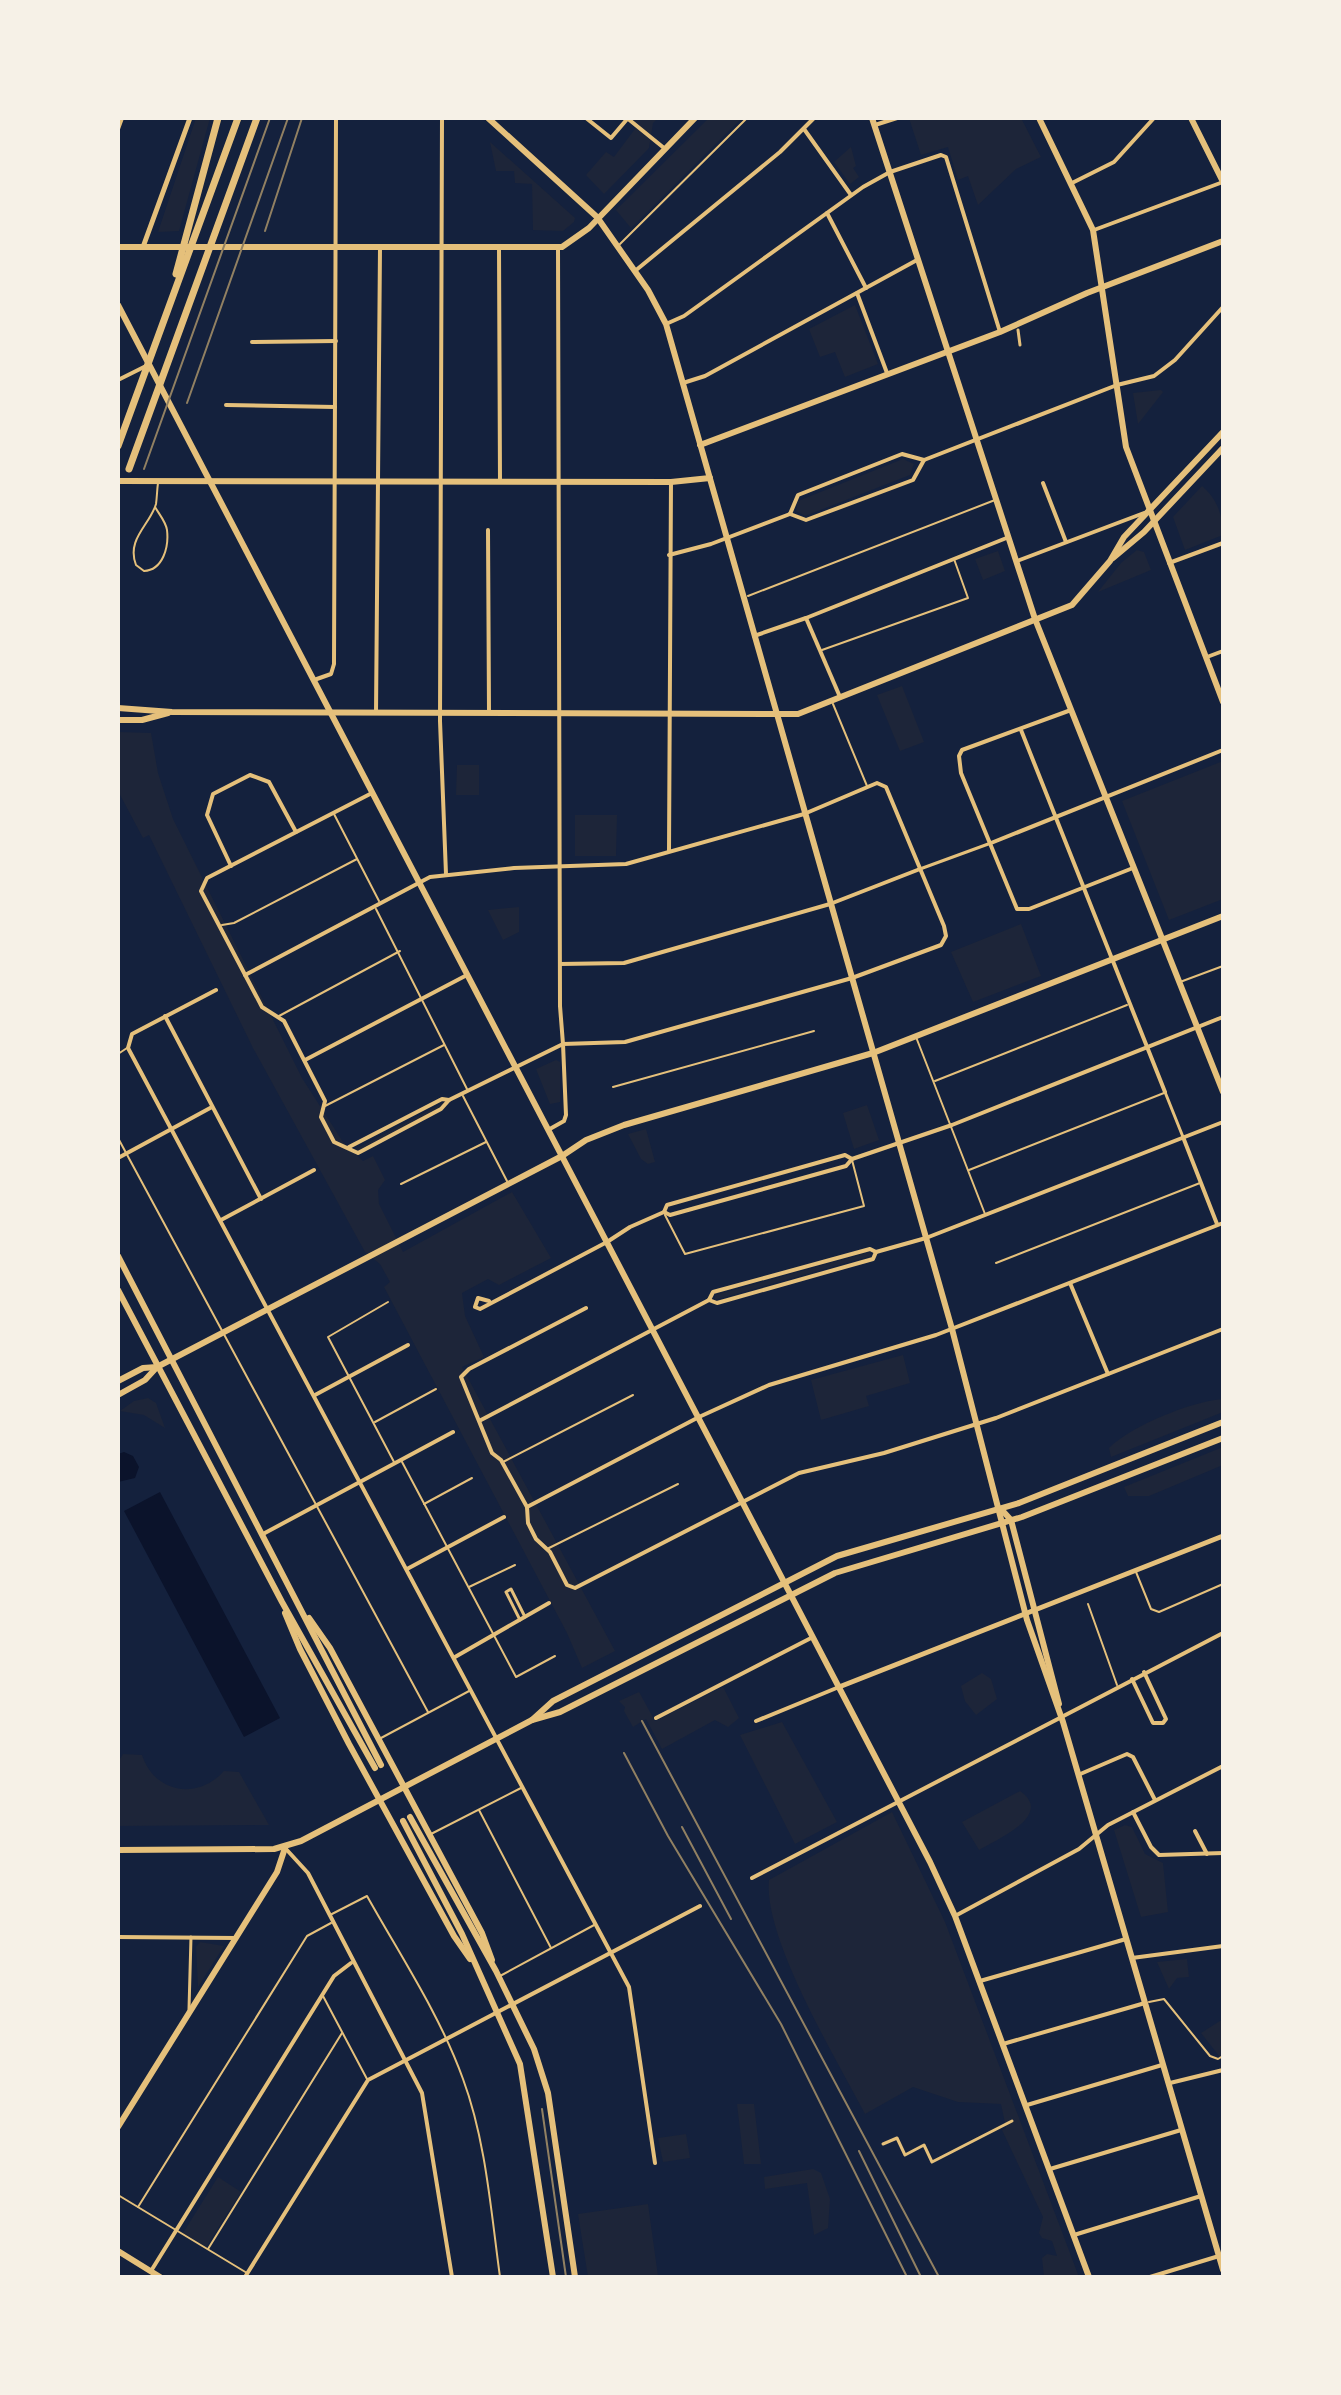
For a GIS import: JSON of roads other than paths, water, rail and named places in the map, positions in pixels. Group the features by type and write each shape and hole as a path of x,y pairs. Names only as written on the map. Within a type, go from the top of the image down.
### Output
{"highway":[{"path":"173,295 181,248 218,118"},
{"path":"118,446 238,118"},
{"path":"129,469 257,118"}],"main road":[{"path":"488,118 597,217 635,271 666,324 952,1329 1001,1509 1001,1523 1025,1612 1061,1715"},
{"path":"118,247 558,248 582,234 695,118"},
{"path":"1039,118 1093,230 1125,443 1223,702"},
{"path":"1191,118 1223,182"},
{"path":"873,122 1035,619 1223,1092"},
{"path":"700,445 948,349 1000,332 1103,287 1223,241"},
{"path":"118,305 785,1582 955,1916 1089,2277"},
{"path":"1110,561 1124,537 1223,432"},
{"path":"118,708 172,712 798,714 1074,604 1110,561 1154,522 1223,448"},
{"path":"118,481 671,482 710,478"},
{"path":"118,720 142,720 172,712"},
{"path":"118,1381 143,1368 157,1367 172,1360 562,1156 586,1140 624,1125 873,1053 1223,916"},
{"path":"118,1256 302,1610 378,1766 282,1602 118,1290"},
{"path":"118,1395 145,1380 157,1367"},
{"path":"532,1720 553,1701 837,1556 1001,1509 1223,1422"},
{"path":"118,1850 285,1848 532,1720 560,1712 842,1570 1011,1520 1223,1438"},
{"path":"1001,1509 1011,1520 1095,1836 1165,2064 1223,2270"},
{"path":"282,1602 300,1649 454,1936 477,1969"},
{"path":"302,1610 327,1643 482,1933 497,1974"},
{"path":"553,2277 525,2083 498,2011 406,1819 497,1974 534,2049 548,2093 575,2277"},
{"path":"118,2127 277,1872 285,1848"},
{"path":"118,2251 155,2275"}],"street":[{"path":"118,129 122,118"},
{"path":"143,247 190,118"},
{"path":"314,680 331,674 334,664 336,118"},
{"path":"442,118 441,712 446,874"},
{"path":"586,118 611,138 628,118 664,148"},
{"path":"635,271 814,118"},
{"path":"873,122 897,118"},
{"path":"1072,183 1114,162 1154,118"},
{"path":"804,129 851,195"},
{"path":"666,324 684,316 851,195 890,172 945,156 1000,332"},
{"path":"1093,230 1223,182"},
{"path":"827,213 866,288"},
{"path":"376,713 380,248"},
{"path":"499,248 500,482"},
{"path":"548,1130 564,1121 566,1115 567,1067 563,1044 560,964 558,248"},
{"path":"683,383 705,376 918,259"},
{"path":"857,292 887,373"},
{"path":"790,514 798,495 887,459 902,454 924,460 1117,385 1162,371 1223,307"},
{"path":"1018,330 1020,345"},
{"path":"252,342 336,341"},
{"path":"118,380 150,365"},
{"path":"226,405 335,407"},
{"path":"669,555 790,514 806,520 913,480 924,460"},
{"path":"669,851 671,482"},
{"path":"1043,483 1066,542"},
{"path":"1016,561 1150,511"},
{"path":"488,530 489,712"},
{"path":"754,636 1009,537"},
{"path":"1169,563 1223,543"},
{"path":"806,618 840,697"},
{"path":"1206,657 1223,651"},
{"path":"1071,710 972,745 959,756 961,773 1017,909 1029,909 1133,868"},
{"path":"527,1507 699,1417 769,1385 952,1329 1220,1224 1021,729"},
{"path":"560,964 624,963 830,904 1223,750"},
{"path":"231,866 207,815 213,794 240,779 251,775 270,783 296,832"},
{"path":"245,975 420,883 446,874 626,864 804,814 877,783 886,787 946,936 941,945 852,978 625,1042 563,1044 461,1093 441,1109 358,1153 333,1142 321,1117 325,1106 305,1060 278,1017 263,1010 218,925 201,887 207,878 372,793"},
{"path":"305,1060 467,975"},
{"path":"216,990 131,1035 128,1048 629,1987 655,2163"},
{"path":"165,1016 261,1199"},
{"path":"664,1212 673,1215 846,1166 852,1159 952,1125 1223,1017"},
{"path":"1215,1071 1223,1068"},
{"path":"349,1147 442,1099 449,1100"},
{"path":"118,1158 212,1107"},
{"path":"481,1420 709,1300 716,1292 870,1249 876,1252 926,1238 1223,1122"},
{"path":"489,1301 664,1212 671,1204 845,1155 852,1159"},
{"path":"221,1220 314,1170"},
{"path":"709,1300 717,1303 873,1259 876,1252"},
{"path":"1070,1283 1108,1374"},
{"path":"586,1308 464,1373 462,1387 481,1420 492,1453 502,1462 527,1507 528,1523 536,1539 548,1549 567,1585 575,1588 799,1473 884,1453 978,1423 1223,1329"},
{"path":"315,1395 408,1345"},
{"path":"263,1534 453,1432"},
{"path":"407,1569 504,1517"},
{"path":"756,1721 1223,1536"},
{"path":"511,1589 523,1618 506,1592 511,1589"},
{"path":"455,1657 549,1603"},
{"path":"752,1878 1223,1633"},
{"path":"656,1718 813,1637"},
{"path":"1132,1679 1153,1723 1163,1723 1166,1719 1144,1672"},
{"path":"1078,1775 1127,1754 1133,1757 1155,1800"},
{"path":"955,1916 1079,1849 1133,1812 1223,1766"},
{"path":"1133,1812 1156,1853 1166,1857 1223,1853"},
{"path":"1195,1831 1207,1854"},
{"path":"285,1848 308,1873 426,2103 452,2277"},
{"path":"246,2275 368,2080 700,1906"},
{"path":"118,1937 236,1938"},
{"path":"189,2012 191,1937"},
{"path":"980,1981 1126,1939"},
{"path":"1132,1958 1222,1947"},
{"path":"155,2275 176,2230 334,1976 352,1962"},
{"path":"1003,2044 1147,2003"},
{"path":"1027,2105 1165,2064"},
{"path":"1170,2083 1223,2070"},
{"path":"883,2144 897,2138 905,2155 924,2145 932,2162 1012,2121"},
{"path":"1050,2169 1184,2130"},
{"path":"1074,2235 1201,2196"},
{"path":"1150,2277 1219,2256"}],"lane":[{"path":"618,246 747,118"},
{"path":"155,507 166,525 167,536 161,563 152,570 144,571 134,561 134,548 142,524 155,507 158,481"},
{"path":"744,598 996,500"},
{"path":"820,650 968,598 954,559"},
{"path":"832,701 867,788"},
{"path":"333,813 380,904"},
{"path":"218,925 234,923 357,859"},
{"path":"374,907 400,951 467,1090"},
{"path":"278,1017 400,951"},
{"path":"1179,983 1223,966"},
{"path":"935,1081 1130,1004"},
{"path":"613,1087 814,1031"},
{"path":"915,1037 986,1215"},
{"path":"325,1106 445,1045"},
{"path":"118,1054 128,1048"},
{"path":"969,1170 1165,1092"},
{"path":"461,1093 509,1184"},
{"path":"118,1138 428,1712"},
{"path":"401,1184 486,1142"},
{"path":"664,1212 685,1254 864,1206 852,1159"},
{"path":"996,1263 1201,1182"},
{"path":"1220,1224 1222,1230"},
{"path":"388,1302 328,1337 394,1464"},
{"path":"374,1423 436,1389"},
{"path":"502,1462 633,1395"},
{"path":"401,1460 516,1677 555,1656"},
{"path":"424,1504 472,1478"},
{"path":"548,1549 678,1484"},
{"path":"468,1588 515,1565"},
{"path":"1135,1569 1151,1609 1159,1612 1223,1584"},
{"path":"1088,1604 1117,1687"},
{"path":"378,1739 472,1690"},
{"path":"429,1835 523,1787"},
{"path":"479,1810 551,1948"},
{"path":"328,1916 367,1896 445,2038 464,2081 476,2130 500,2277"},
{"path":"138,2207 307,1936 332,1922"},
{"path":"497,1974 596,1924"},
{"path":"322,1996 368,2080"},
{"path":"1147,2003 1164,1999 1210,2056 1218,2059 1223,2056"},
{"path":"208,2249 342,2033"},
{"path":"118,2195 246,2275"}],"tram line":[{"path":"542,2109 566,2277"}],"railway":[{"path":"144,469 270,118"},
{"path":"187,403 288,118"},
{"path":"265,231 302,118"},
{"path":"642,1721 939,2277"},
{"path":"624,1753 668,1836 781,2024 907,2277"},
{"path":"682,1827 731,1919"},
{"path":"859,2151 921,2277"}]}
